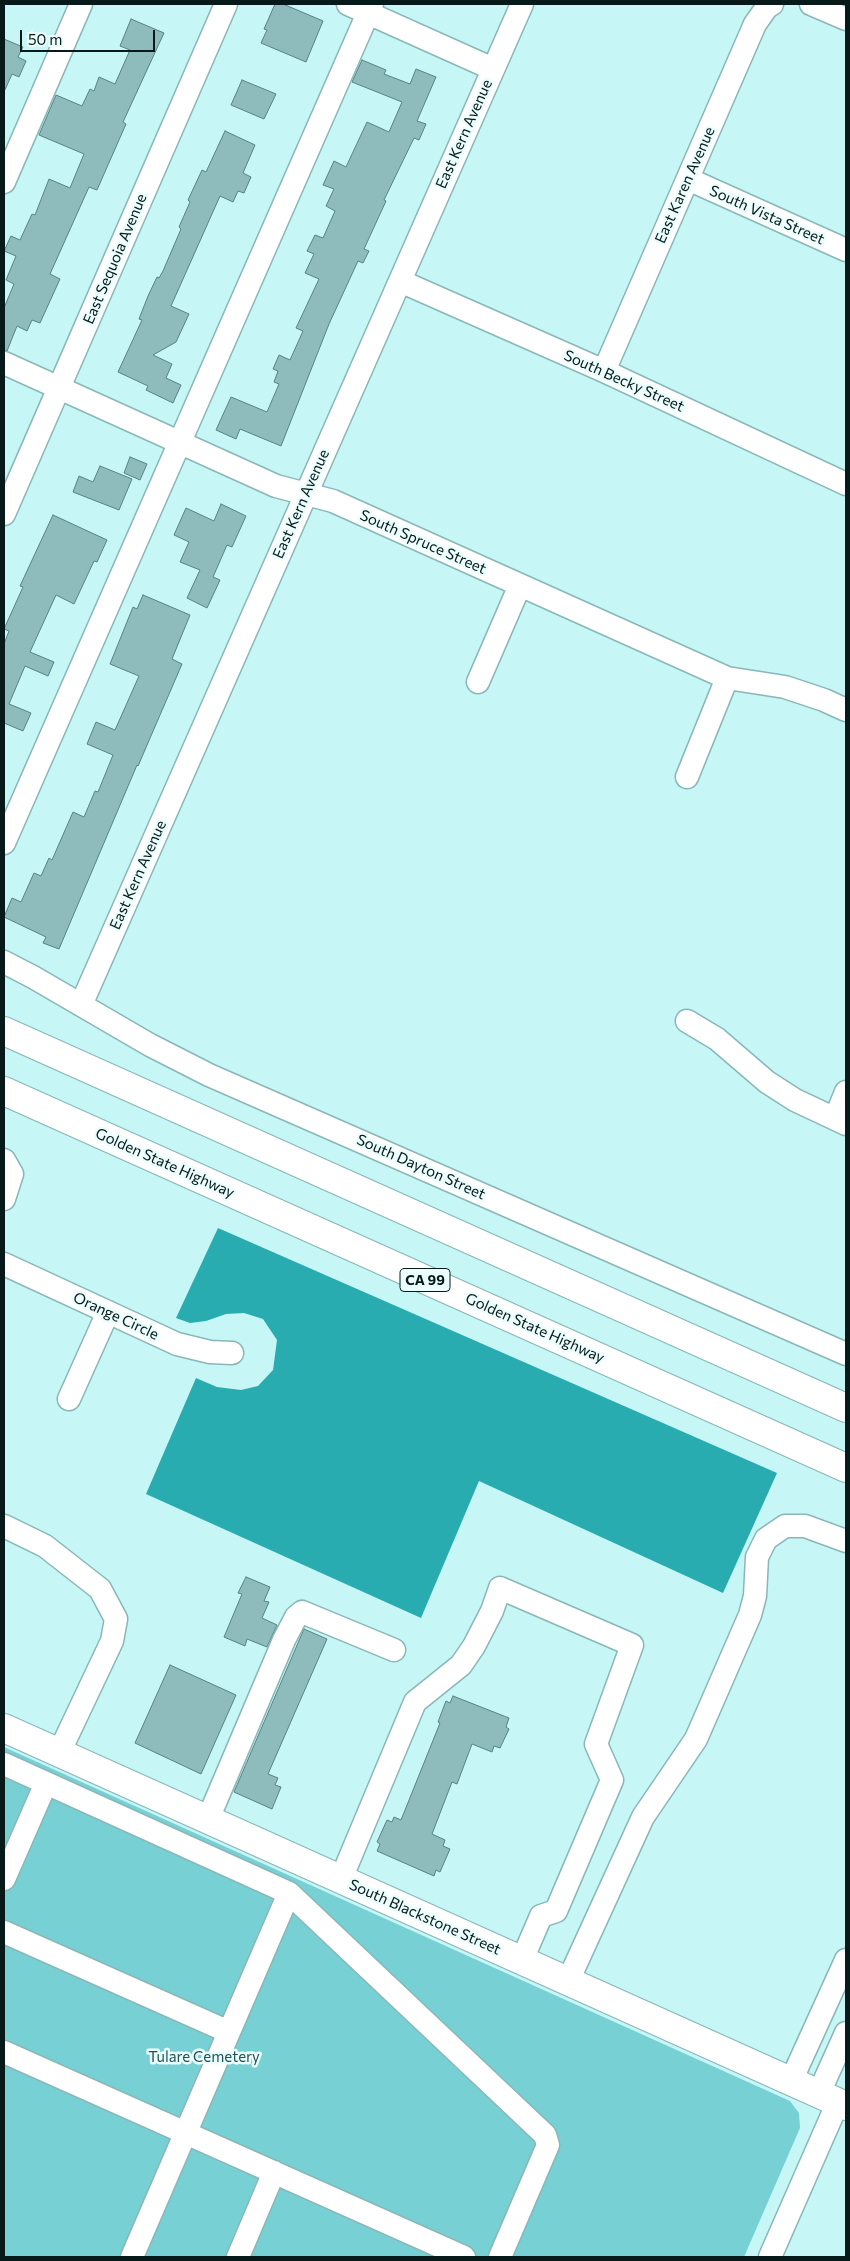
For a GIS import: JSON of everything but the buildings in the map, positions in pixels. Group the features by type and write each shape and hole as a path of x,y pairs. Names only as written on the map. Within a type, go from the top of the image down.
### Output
{"main road":[{"path":"5,1032 846,1408"},
{"name":"Golden State Highway","path":"4,1091 846,1468"},
{"name":"South Blackstone Street","path":"4,1728 834,2100"}],"street":[{"path":"4,182 81,4"},
{"name":"East Sequoia Avenue","path":"4,514 226,4"},
{"name":"East Kern Avenue","path":"81,1005 522,4"},
{"name":"East Karen Avenue","path":"604,371 755,24 772,4"},
{"path":"812,4 846,19"},
{"path":"4,843 180,442 362,7 493,68"},
{"name":"South Vista Street","path":"688,179 846,250"},
{"name":"South Becky Street","path":"400,281 604,371 846,484"},
{"name":"South Spruce Street","path":"4,363 276,486 332,501 727,678 785,687 824,700 846,710"},
{"path":"478,682 520,585"},
{"path":"687,777 727,678"},
{"name":"South Dayton Street","path":"4,962 150,1045 209,1074 846,1354"},
{"path":"687,1021 718,1039 767,1082 795,1100 840,1122 846,1092"},
{"path":"4,1160 12,1174 4,1199"},
{"name":"Orange Circle","path":"4,1264 177,1344 210,1352 232,1353"},
{"path":"69,1399 108,1312"},
{"path":"4,1526 45,1546 100,1590 116,1619 112,1641 59,1753"},
{"path":"568,1981 643,1817 696,1739 750,1615 755,1596 757,1557 766,1539 785,1526 805,1526 846,1541"},
{"path":"342,1880 415,1702 461,1665 474,1646 492,1611 500,1588 632,1646 596,1744 612,1780 556,1911 541,1916 522,1960"},
{"path":"208,1819 284,1640 296,1617 302,1612 394,1650"},
{"path":"4,1764 288,1894 545,2135 548,2145 500,2257"},
{"path":"4,1879 46,1783"},
{"path":"132,2257 288,1894"},
{"path":"4,1932 229,2032"},
{"path":"791,2081 846,1960"},
{"path":"770,2257 834,2100 846,2033"},
{"path":"4,2052 464,2257"},
{"path":"238,2257 274,2172"}],"green space":[{"name":"Tulare Cemetery","path":"4,1747 790,2101 799,2113 800,2128 744,2257 4,2257"}],"shaded area":[{"path":"218,1228 777,1473 723,1593 479,1481 421,1618 146,1494 196,1378 217,1387 241,1390 258,1386 273,1370 277,1340 263,1319 244,1313 226,1314 206,1321 190,1323 176,1318"}]}
